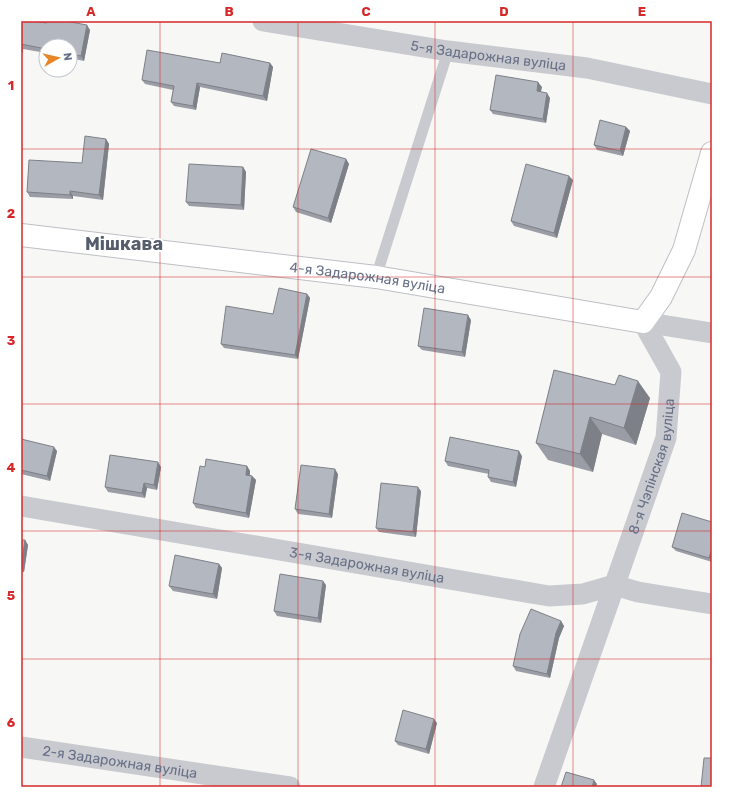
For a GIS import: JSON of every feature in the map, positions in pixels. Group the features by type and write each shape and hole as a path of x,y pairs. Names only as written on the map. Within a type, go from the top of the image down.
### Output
{"main road":[{"path":"643,322 661,297 684,250 712,153"},
{"name":"4-я Задарожная вуліца","path":"21,235 376,277 643,322"}],"street":[{"name":"5-я Задарожная вуліца","path":"263,21 448,51 587,68 712,94"},
{"name":"4-я Задарожная вуліца","path":"643,322 712,333"},
{"name":"8-я Чэпінская вуліца","path":"544,787 666,438 671,372 643,322"},
{"name":"3-я Задарожная вуліца","path":"21,506 549,596 583,594 614,585"},
{"path":"614,585 638,592 712,604"},
{"name":"2-я Задарожная вуліца","path":"21,747 290,787"}],"lane":[{"path":"376,277 448,51"}],"building":[{"path":"21,21 47,23 48,21 65,21 87,25 81,56 78,55 78,38 38,38 38,47 21,44"},
{"path":"147,50 220,63 222,53 270,63 263,96 197,83 193,106 171,102 174,86 142,80"},
{"path":"496,75 538,82 537,91 547,93 543,119 490,110"},
{"path":"600,120 626,127 620,151 594,145"},
{"path":"85,136 106,139 99,195 70,191 70,195 27,192 29,160 82,163"},
{"path":"311,149 346,159 328,218 293,207"},
{"path":"189,164 243,167 241,205 186,202"},
{"path":"526,164 569,176 554,233 511,221"},
{"path":"279,288 307,294 295,355 221,344 226,306 273,314"},
{"path":"424,308 468,315 462,352 418,346"},
{"path":"554,370 615,385 619,375 638,381 624,428 590,417 580,454 536,443"},
{"path":"450,437 519,451 513,482 488,477 489,470 445,461"},
{"path":"21,439 54,447 47,476 21,470"},
{"path":"110,455 158,462 154,485 144,483 142,493 105,487"},
{"path":"206,459 247,466 246,475 252,476 246,513 193,503 200,466 205,467"},
{"path":"301,465 335,469 329,514 295,509"},
{"path":"381,483 418,487 413,532 376,528"},
{"path":"682,513 712,522 712,549 709,558 672,547"},
{"path":"21,540 25,540 21,567"},
{"path":"175,555 219,564 213,594 169,586"},
{"path":"280,574 323,581 318,618 274,611"},
{"path":"531,609 561,621 556,633 547,674 513,666 520,634"},
{"path":"403,710 434,719 426,749 395,741"},
{"path":"704,758 712,758 712,787 701,787"},
{"path":"566,772 594,780 592,787 561,787"}],"district":[{"name":"Мішкава","path":"124,244"}]}
